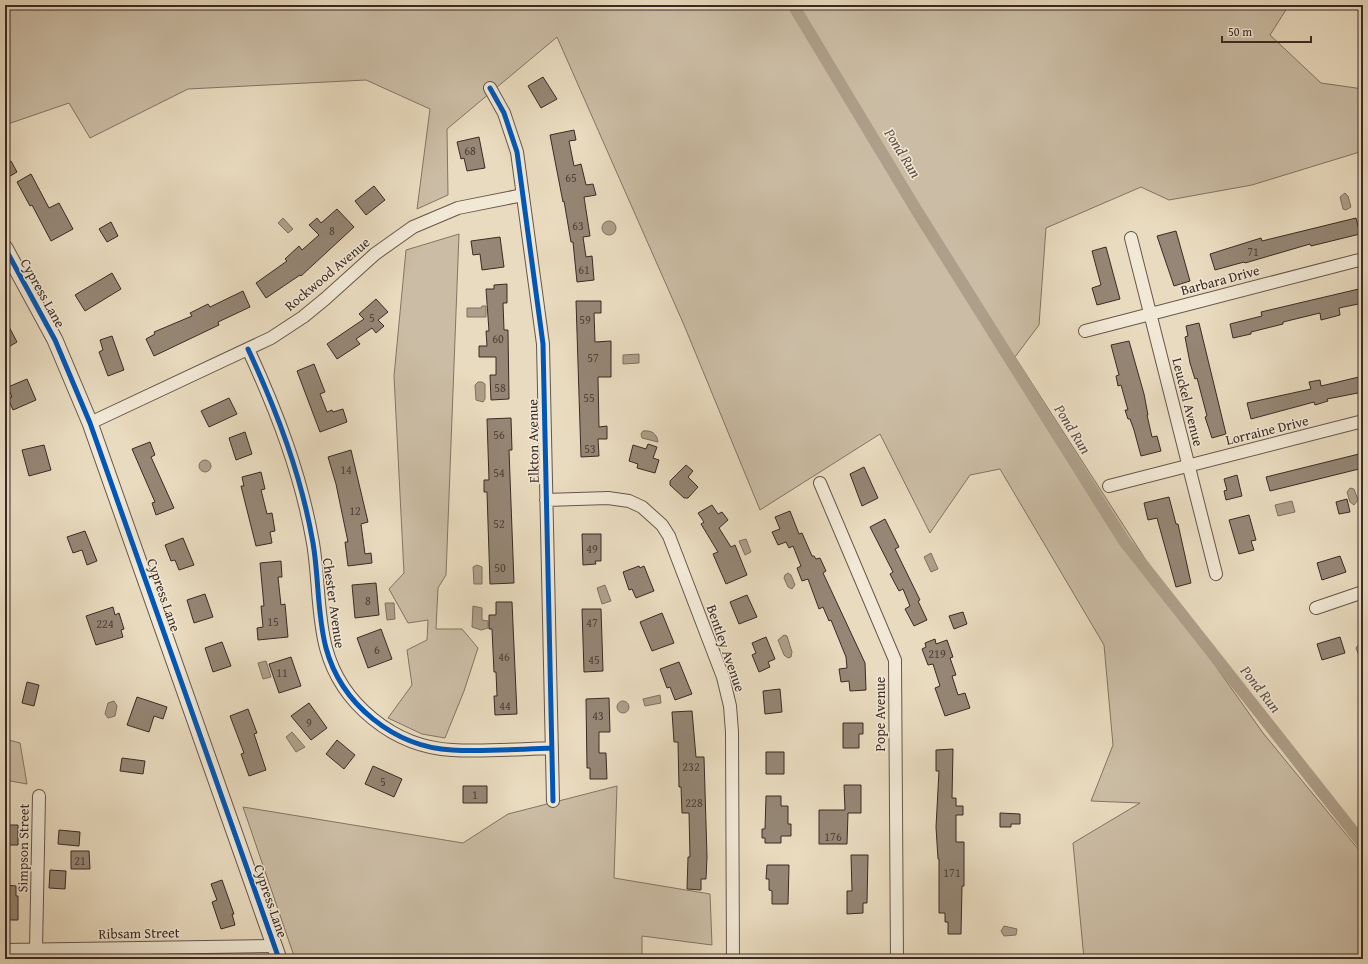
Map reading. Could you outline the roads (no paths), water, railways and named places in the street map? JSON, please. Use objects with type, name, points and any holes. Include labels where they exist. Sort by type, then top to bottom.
[{"type":"street","name":"Elkton Avenue","points":[[490,88],[504,113],[511,130],[517,152],[543,344],[553,801]]},
{"type":"street","name":"Rockwood Avenue","points":[[90,423],[271,338],[303,317],[374,254],[392,240],[413,227],[458,208],[523,195]]},
{"type":"street","name":"Leuckel Avenue","points":[[1131,238],[1216,574]]},
{"type":"street","name":"Cypress Lane","points":[[5,248],[55,340],[90,423],[276,952]]},
{"type":"street","name":"Barbara Drive","points":[[1085,331],[1363,259]]},
{"type":"street","name":"Chester Avenue","points":[[248,349],[276,411],[296,467],[313,545],[324,636],[333,668],[348,693],[370,716],[387,730],[407,740],[430,747],[452,750],[552,748]]},
{"type":"street","name":"Lorraine Drive","points":[[1109,486],[1363,421]]},
{"type":"street","name":"Pope Avenue","points":[[820,483],[895,660],[897,959]]},
{"type":"street","name":"Bentley Avenue","points":[[546,500],[608,498],[629,501],[642,507],[653,515],[669,536],[723,677],[730,706],[732,732],[733,959]]},
{"type":"street","points":[[1316,608],[1363,592]]},
{"type":"street","name":"Simpson Street","points":[[36,949],[39,796]]},
{"type":"street","name":"Ribsam Street","points":[[5,950],[36,949],[276,952]]},
{"type":"waterway","name":"Pond Run","points":[[793,5],[917,211],[1124,541],[1363,844]]}]
